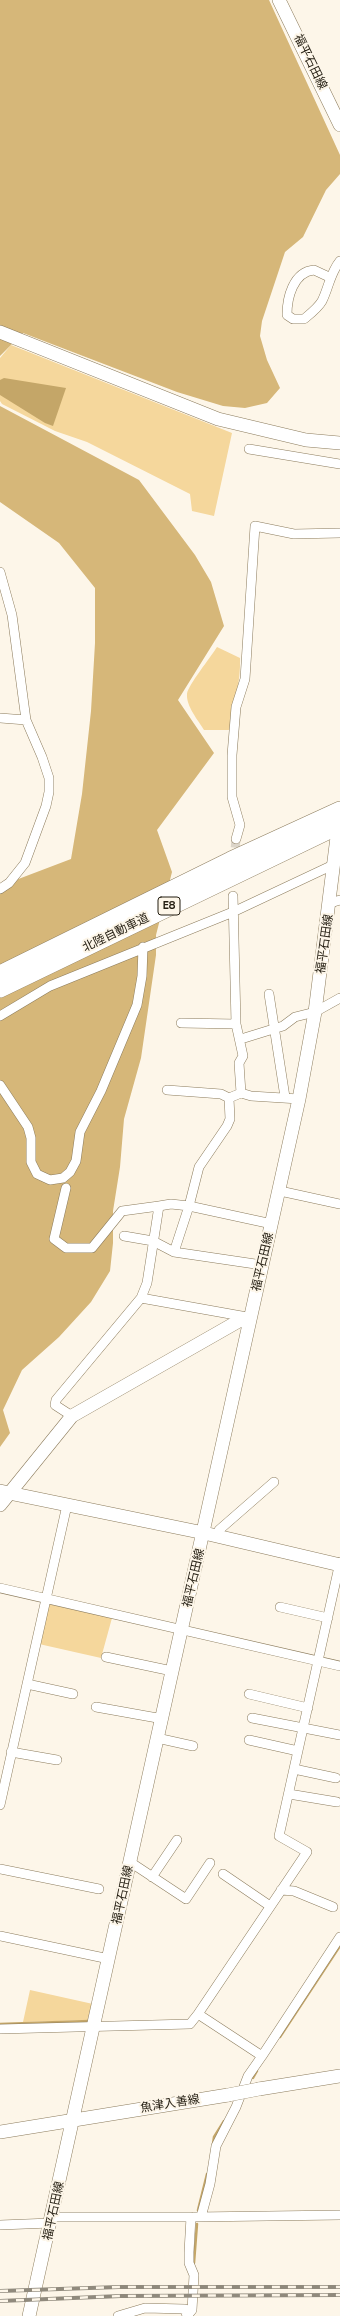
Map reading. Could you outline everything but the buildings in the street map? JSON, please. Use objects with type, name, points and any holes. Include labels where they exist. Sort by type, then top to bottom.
[{"type":"highway","name":"北陸自動車道","points":[[0,974],[237,857],[340,810]]},
{"type":"highway","name":"北陸自動車道","points":[[0,989],[339,831]]},
{"type":"main road","name":"福平石田線","points":[[279,0],[340,125]]},
{"type":"main road","points":[[0,332],[218,419],[306,440],[340,443]]},
{"type":"main road","name":"福平石田線","points":[[29,2316],[52,2220],[157,1738],[163,1719],[172,1671],[204,1533],[250,1317],[280,1191],[316,1012],[335,901],[339,831]]},
{"type":"main road","points":[[0,1505],[5,1492],[72,1416],[236,1322],[250,1317]]},
{"type":"main road","points":[[5,1492],[204,1533],[340,1564]]},
{"type":"main road","name":"魚津入善線","points":[[0,2132],[340,2076]]},
{"type":"street","points":[[330,277],[314,270],[302,273],[291,292],[287,306],[287,315],[293,319],[304,319],[312,312],[322,301],[330,277],[340,261]]},
{"type":"street","points":[[249,449],[340,464]]},
{"type":"street","points":[[236,840],[240,825],[232,797],[232,755],[236,707],[245,679],[255,526],[294,534],[340,533]]},
{"type":"street","points":[[0,572],[12,614],[26,720],[42,757],[49,778],[49,792],[46,806],[25,863],[9,883],[0,889]]},
{"type":"street","points":[[0,718],[26,720]]},
{"type":"street","points":[[0,1016],[50,986],[143,947],[233,912],[338,863]]},
{"type":"street","points":[[233,896],[236,1024],[241,1039],[243,1056],[239,1063],[241,1093]]},
{"type":"street","points":[[0,1085],[28,1127],[31,1138],[31,1162],[37,1174],[50,1180],[63,1178],[70,1172],[76,1161],[80,1132],[104,1084],[137,1005],[142,976],[143,947]]},
{"type":"street","points":[[269,994],[285,1097]]},
{"type":"street","points":[[241,1039],[283,1026],[295,1017],[316,1012],[340,998]]},
{"type":"street","points":[[181,1023],[236,1024]]},
{"type":"street","points":[[167,1090],[221,1094],[229,1098],[241,1093],[251,1096],[299,1099]]},
{"type":"street","points":[[174,1252],[189,1206],[199,1167],[227,1126],[230,1119],[229,1098]]},
{"type":"street","points":[[66,1188],[54,1240],[66,1248],[92,1248],[122,1211],[171,1204],[189,1206],[272,1224]]},
{"type":"street","points":[[280,1191],[340,1204]]},
{"type":"street","points":[[72,1416],[55,1405],[56,1400],[141,1298],[147,1283],[152,1241],[159,1206]]},
{"type":"street","points":[[124,1236],[152,1241],[174,1252],[262,1265]]},
{"type":"street","points":[[141,1298],[234,1316],[250,1317]]},
{"type":"street","points":[[217,1536],[219,1530],[274,1482]]},
{"type":"street","points":[[0,1803],[67,1505]]},
{"type":"street","points":[[0,2029],[95,2025],[190,2024],[198,2014],[307,1852],[279,1836],[340,1564]]},
{"type":"street","points":[[0,1588],[340,1666]]},
{"type":"street","points":[[280,1607],[328,1618]]},
{"type":"street","points":[[106,1657],[172,1671]]},
{"type":"street","points":[[27,1684],[73,1694]]},
{"type":"street","points":[[249,1694],[308,1708]]},
{"type":"street","points":[[96,1707],[163,1719]]},
{"type":"street","points":[[252,1718],[340,1735]]},
{"type":"street","points":[[157,1738],[193,1746]]},
{"type":"street","points":[[249,1740],[298,1751]]},
{"type":"street","points":[[12,1752],[57,1760]]},
{"type":"street","points":[[294,1770],[336,1778]]},
{"type":"street","points":[[289,1794],[337,1802]]},
{"type":"street","points":[[152,1876],[177,1840]]},
{"type":"street","points":[[130,1862],[186,1899],[210,1863]]},
{"type":"street","points":[[0,1869],[99,1890]]},
{"type":"street","points":[[223,1874],[270,1906]]},
{"type":"street","points":[[281,1890],[294,1891],[333,1907]]},
{"type":"street","points":[[0,1936],[109,1959]]},
{"type":"street","points":[[201,2217],[210,2184],[216,2146],[236,2107],[248,2076],[340,1937]]},
{"type":"street","points":[[198,2014],[262,2056]]},
{"type":"street","points":[[0,2225],[52,2220],[340,2215]]},
{"type":"street","points":[[187,2316],[192,2310],[193,2282],[189,2252],[191,2217]]},
{"type":"street","points":[[118,2316],[145,2308],[185,2309],[187,2316]]},
{"type":"shaded area","points":[[0,0],[269,0],[340,155],[340,174],[326,190],[303,237],[285,252],[262,321],[260,336],[267,360],[280,388],[267,403],[245,408],[223,406],[177,392],[23,333],[0,356]]},
{"type":"shaded area","points":[[11,345],[232,433],[214,516],[192,511],[190,494],[87,442],[55,431],[2,404],[0,401],[0,358]]},
{"type":"shaded area","points":[[4,378],[66,388],[53,426],[45,423],[0,395],[0,380]]},
{"type":"shaded area","points":[[0,406],[139,480],[195,555],[211,582],[224,626],[178,700],[214,753],[157,830],[172,872],[156,935],[156,955],[141,1058],[124,1119],[120,1167],[113,1211],[113,1243],[110,1271],[91,1302],[59,1337],[22,1370],[3,1410],[10,1433],[0,1447],[0,886],[71,859],[82,794],[91,711],[95,643],[95,588],[59,543],[0,502]]},
{"type":"shaded area","points":[[217,647],[240,658],[238,685],[230,730],[204,730],[190,708],[187,694],[195,678]]},
{"type":"shaded area","points":[[48,1604],[112,1618],[101,1658],[39,1644]]},
{"type":"shaded area","points":[[30,1990],[93,2004],[89,2020],[23,2022]]},
{"type":"waterway","points":[[280,2037],[340,1946]]},
{"type":"waterway","points":[[0,2024],[90,2021]]},
{"type":"waterway","points":[[253,2078],[257,2071]]},
{"type":"waterway","points":[[213,2144],[214,2137],[224,2121]]},
{"type":"waterway","points":[[198,2210],[207,2174]]},
{"type":"waterway","points":[[194,2263],[197,2224]]},
{"type":"tunnel","points":[[234,861],[236,839]]},
{"type":"railway","points":[[0,2291],[119,2287],[340,2287]]},
{"type":"railway","points":[[0,2301],[121,2296],[340,2295]]}]
